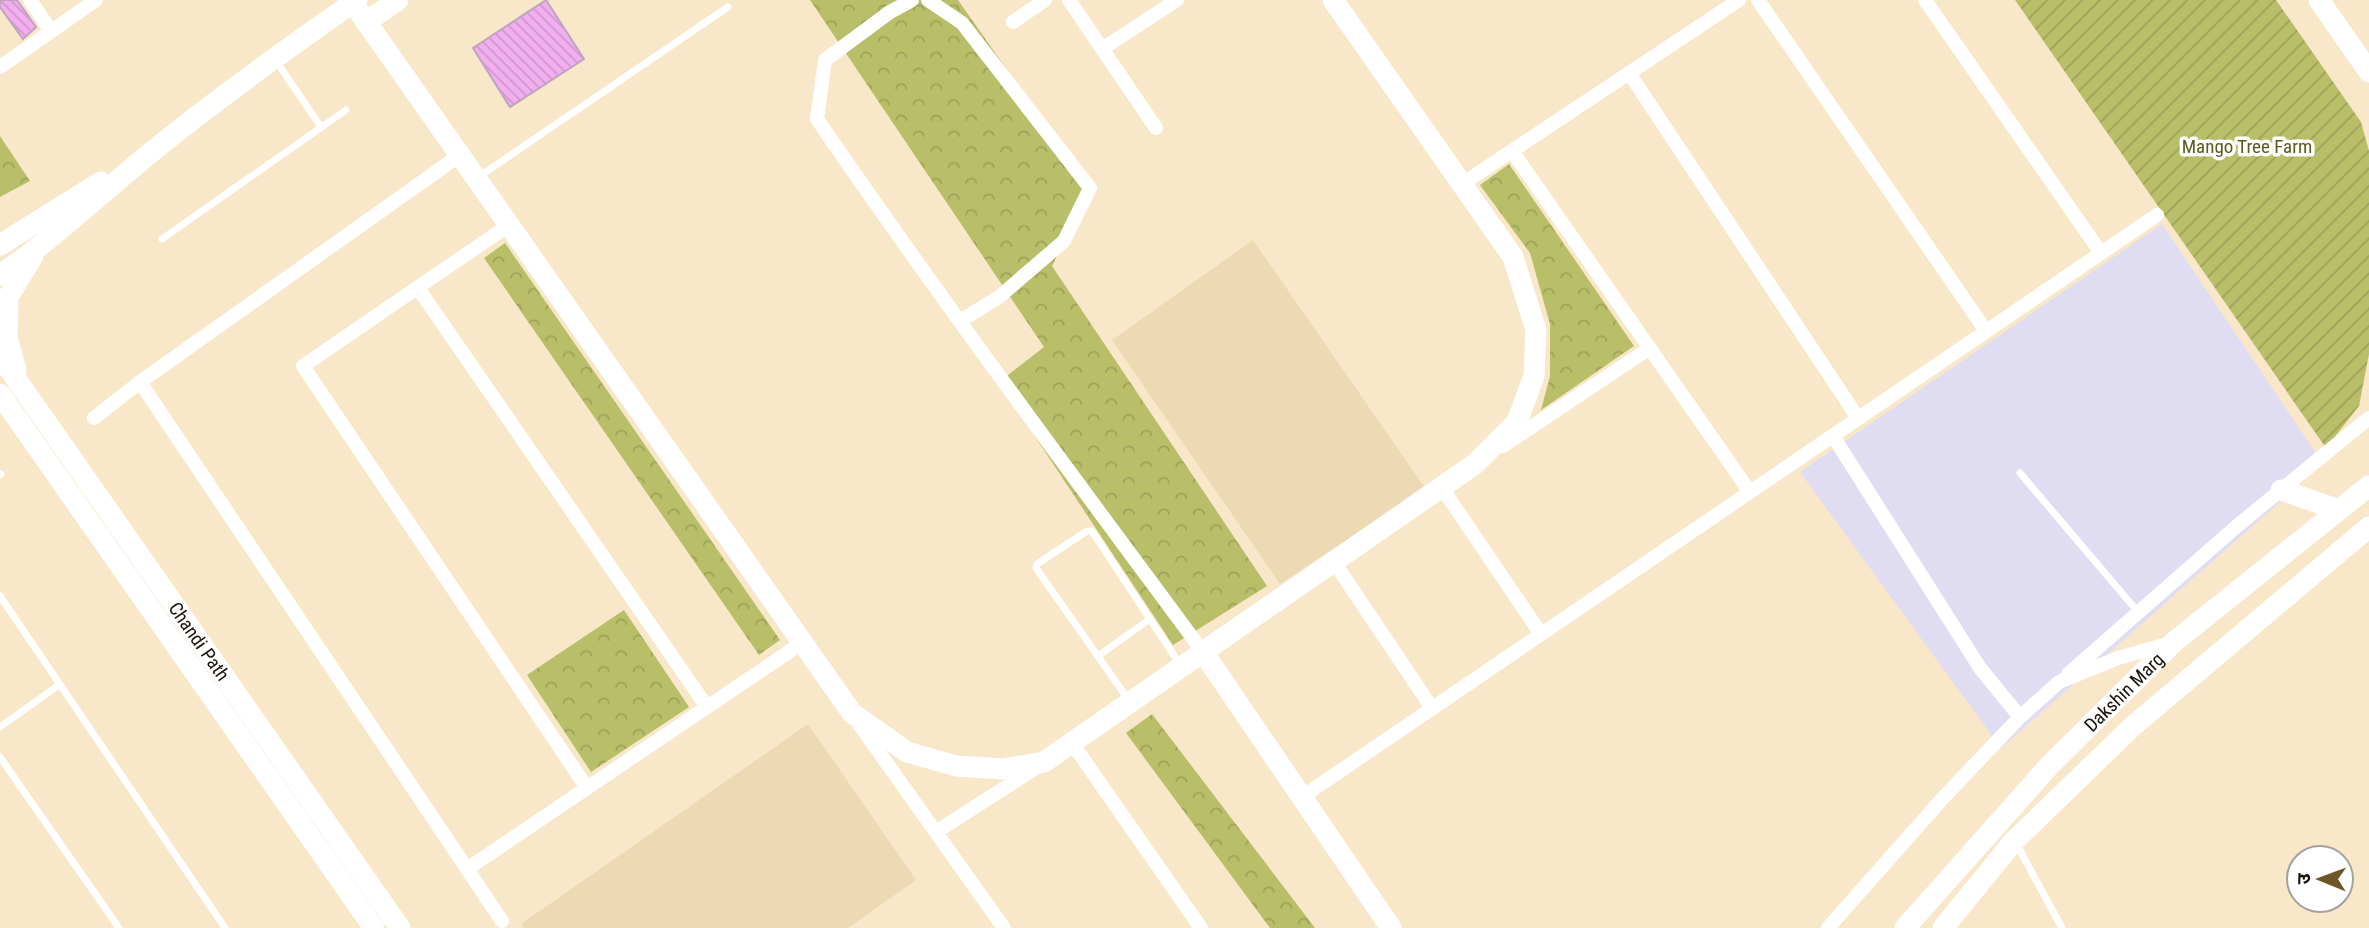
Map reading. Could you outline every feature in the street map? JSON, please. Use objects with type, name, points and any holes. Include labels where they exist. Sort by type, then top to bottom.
[{"type":"street","points":[[30,0],[51,31]]},
{"type":"street","points":[[0,67],[96,0]]},
{"type":"street","points":[[366,22],[398,0]]},
{"type":"street","points":[[912,0],[890,12],[825,60],[817,119],[878,208],[1203,652],[1391,928]]},
{"type":"street","points":[[928,0],[961,23],[1090,188],[1064,241],[999,298],[960,321]]},
{"type":"street","points":[[1013,22],[1045,0]]},
{"type":"street","points":[[1069,0],[1156,128]]},
{"type":"street","points":[[1102,49],[1177,0]]},
{"type":"street","points":[[1333,0],[1513,257],[1536,330],[1534,376],[1517,422],[1475,464]]},
{"type":"street","points":[[1462,184],[1739,0]]},
{"type":"street","points":[[1758,0],[1986,331]]},
{"type":"street","points":[[1925,0],[2101,253]]},
{"type":"street","points":[[2319,0],[2369,72]]},
{"type":"street","points":[[0,275],[36,251],[153,150],[273,57],[355,1],[366,22],[936,832],[997,926]]},
{"type":"street","points":[[1629,73],[1858,418]]},
{"type":"street","points":[[0,245],[9,232],[153,150]]},
{"type":"street","points":[[1512,151],[1751,492]]},
{"type":"street","points":[[94,418],[140,382],[460,155]]},
{"type":"street","points":[[1302,797],[2157,215]]},
{"type":"street","points":[[509,225],[303,366],[587,788]]},
{"type":"street","points":[[21,386],[7,337],[8,297],[36,251]]},
{"type":"street","points":[[418,288],[707,707]]},
{"type":"street","points":[[936,832],[1044,762],[1475,464],[1650,348]]},
{"type":"street","name":"Chandi Path","points":[[0,356],[400,928]]},
{"type":"street","points":[[140,382],[502,921]]},
{"type":"street","name":"Chandi Path","points":[[0,395],[374,928]]},
{"type":"street","points":[[1828,928],[1942,799],[2020,718],[2139,612],[2369,418]]},
{"type":"street","points":[[1833,436],[1980,668],[2020,718]]},
{"type":"street","name":"Dakshin Marg","points":[[1905,928],[2049,766],[2174,642],[2339,510],[2367,483]]},
{"type":"street","points":[[1442,488],[1541,634]]},
{"type":"street","points":[[2281,490],[2339,510]]},
{"type":"street","name":"Dakshin Marg","points":[[1943,928],[2014,841],[2133,726],[2369,527]]},
{"type":"street","points":[[1334,562],[1432,708]]},
{"type":"street","points":[[2059,682],[2118,658],[2174,642]]},
{"type":"street","points":[[467,869],[803,643]]},
{"type":"street","points":[[852,713],[907,752],[956,766],[1003,769],[1044,762]]},
{"type":"street","points":[[1072,743],[1201,928]]},
{"type":"lane","points":[[477,178],[728,7]]},
{"type":"lane","points":[[273,57],[321,127]]},
{"type":"lane","points":[[162,239],[346,110]]},
{"type":"lane","points":[[2020,473],[2139,612]]},
{"type":"lane","points":[[1130,703],[1037,568],[1037,564],[1087,531],[1092,531],[1182,667]]},
{"type":"lane","points":[[0,596],[225,928]]},
{"type":"lane","points":[[1097,656],[1150,619]]},
{"type":"lane","points":[[0,727],[59,685]]},
{"type":"lane","points":[[0,757],[119,928]]},
{"type":"lane","points":[[2014,841],[2062,928]]},
{"type":"shaded area","points":[[2162,224],[2323,464],[2001,748],[1800,472]]},
{"type":"shaded area","points":[[1253,240],[1425,488],[1280,584],[1112,340]]},
{"type":"shaded area","points":[[808,724],[916,880],[848,928],[524,928],[521,924]]},
{"type":"green space","points":[[810,0],[958,0],[1090,188],[1052,266],[1267,586],[1173,645],[999,382],[1044,347]]},
{"type":"green space","name":"Mango Tree Farm","points":[[2015,0],[2276,0],[2361,122],[2369,151],[2369,354],[2359,406],[2326,448]]},
{"type":"green space","points":[[0,136],[30,181],[0,197]]},
{"type":"green space","points":[[1509,164],[1634,346],[1541,410],[1550,376],[1550,324],[1530,253],[1480,185]]},
{"type":"green space","points":[[505,243],[780,640],[759,655],[484,258]]},
{"type":"green space","points":[[624,610],[689,707],[591,772],[527,675]]},
{"type":"green space","points":[[1152,714],[1315,928],[1270,928],[1126,733]]},
{"type":"building","points":[[0,0],[17,0],[36,27],[23,39],[0,7]]},
{"type":"building","points":[[546,0],[584,59],[510,107],[473,48]]}]
